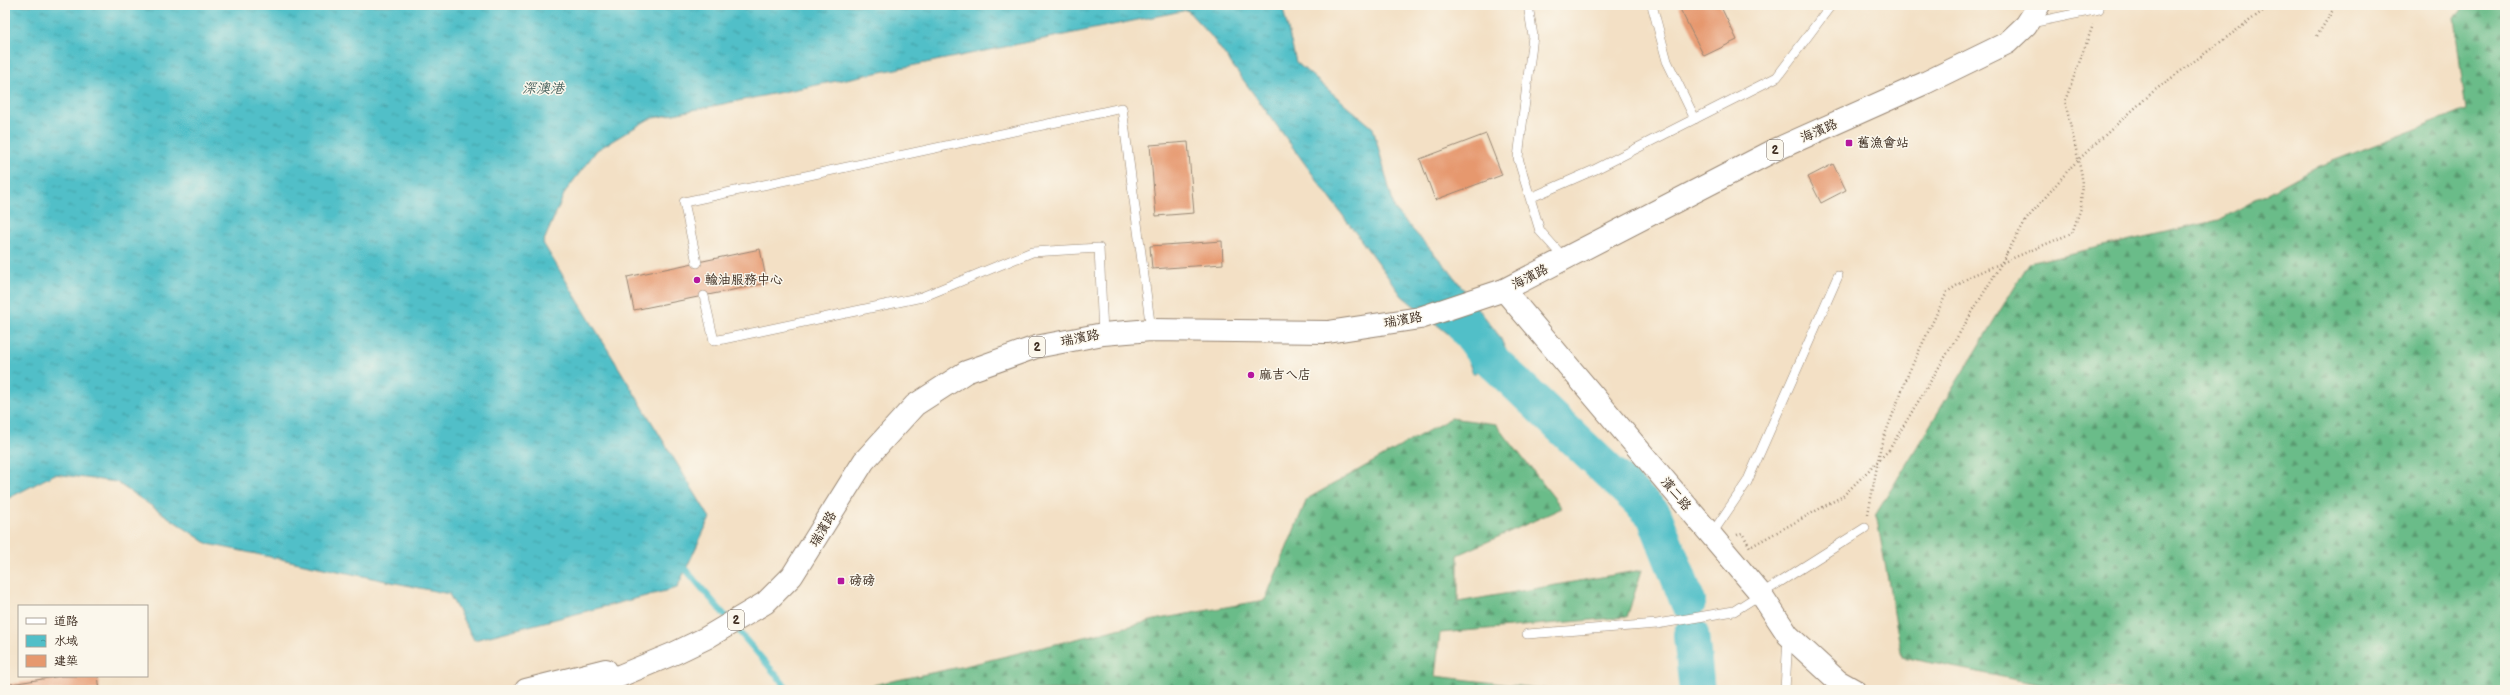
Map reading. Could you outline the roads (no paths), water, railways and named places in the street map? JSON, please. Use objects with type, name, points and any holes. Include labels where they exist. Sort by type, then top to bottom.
[{"type":"main road","name":"海濱路","points":[[1504,290],[1775,150],[1924,84],[2007,43],[2026,25],[2039,5]]},
{"type":"main road","name":"瑞濱路","points":[[675,653],[706,638],[765,603],[792,576],[864,461],[915,404],[966,372],[1036,347],[1103,334],[1151,330],[1328,332],[1420,318],[1475,301],[1504,290]]},
{"type":"main road","name":"濱二路","points":[[1504,290],[1761,594],[1788,635],[1838,681],[1854,690]]},
{"type":"main road","name":"2","points":[[526,690],[675,653]]},
{"type":"main road","name":"2","points":[[586,690],[675,653]]},
{"type":"lane","points":[[1528,5],[1533,36],[1518,158],[1540,231],[1565,259]]},
{"type":"lane","points":[[1652,5],[1667,61],[1695,119]]},
{"type":"lane","points":[[1530,198],[1594,170],[1777,78],[1831,5]]},
{"type":"lane","points":[[2026,25],[2099,9]]},
{"type":"lane","points":[[697,263],[684,202],[1122,108],[1151,330]]},
{"type":"lane","points":[[704,296],[714,341],[922,297],[1032,252],[1099,248],[1103,334]]},
{"type":"lane","points":[[1711,535],[1747,482],[1838,276]]},
{"type":"lane","points":[[1527,634],[1657,624],[1734,611],[1865,528]]},
{"type":"lane","points":[[1785,690],[1788,635]]},
{"type":"water","name":"深澳港","points":[[5,5],[1282,5],[1296,62],[1373,128],[1395,210],[1448,269],[1500,337],[1508,355],[1473,374],[1463,346],[1402,296],[1211,36],[1187,10],[649,119],[597,150],[565,192],[543,243],[710,518],[677,588],[474,640],[449,594],[208,544],[116,482],[55,474],[5,500]]},
{"type":"waterway","points":[[1463,324],[1483,352],[1654,515],[1688,602]]},
{"type":"waterway","points":[[686,570],[789,690]]},
{"type":"waterway","points":[[1691,635],[1697,690]]},
{"type":"place","name":"舊漁會站","points":[[1849,143]]},
{"type":"place","name":"輸油服務中心","points":[[697,280]]},
{"type":"place","name":"麻吉ㄟ店","points":[[1251,375]]},
{"type":"place","name":"磅磅","points":[[841,581]]}]
